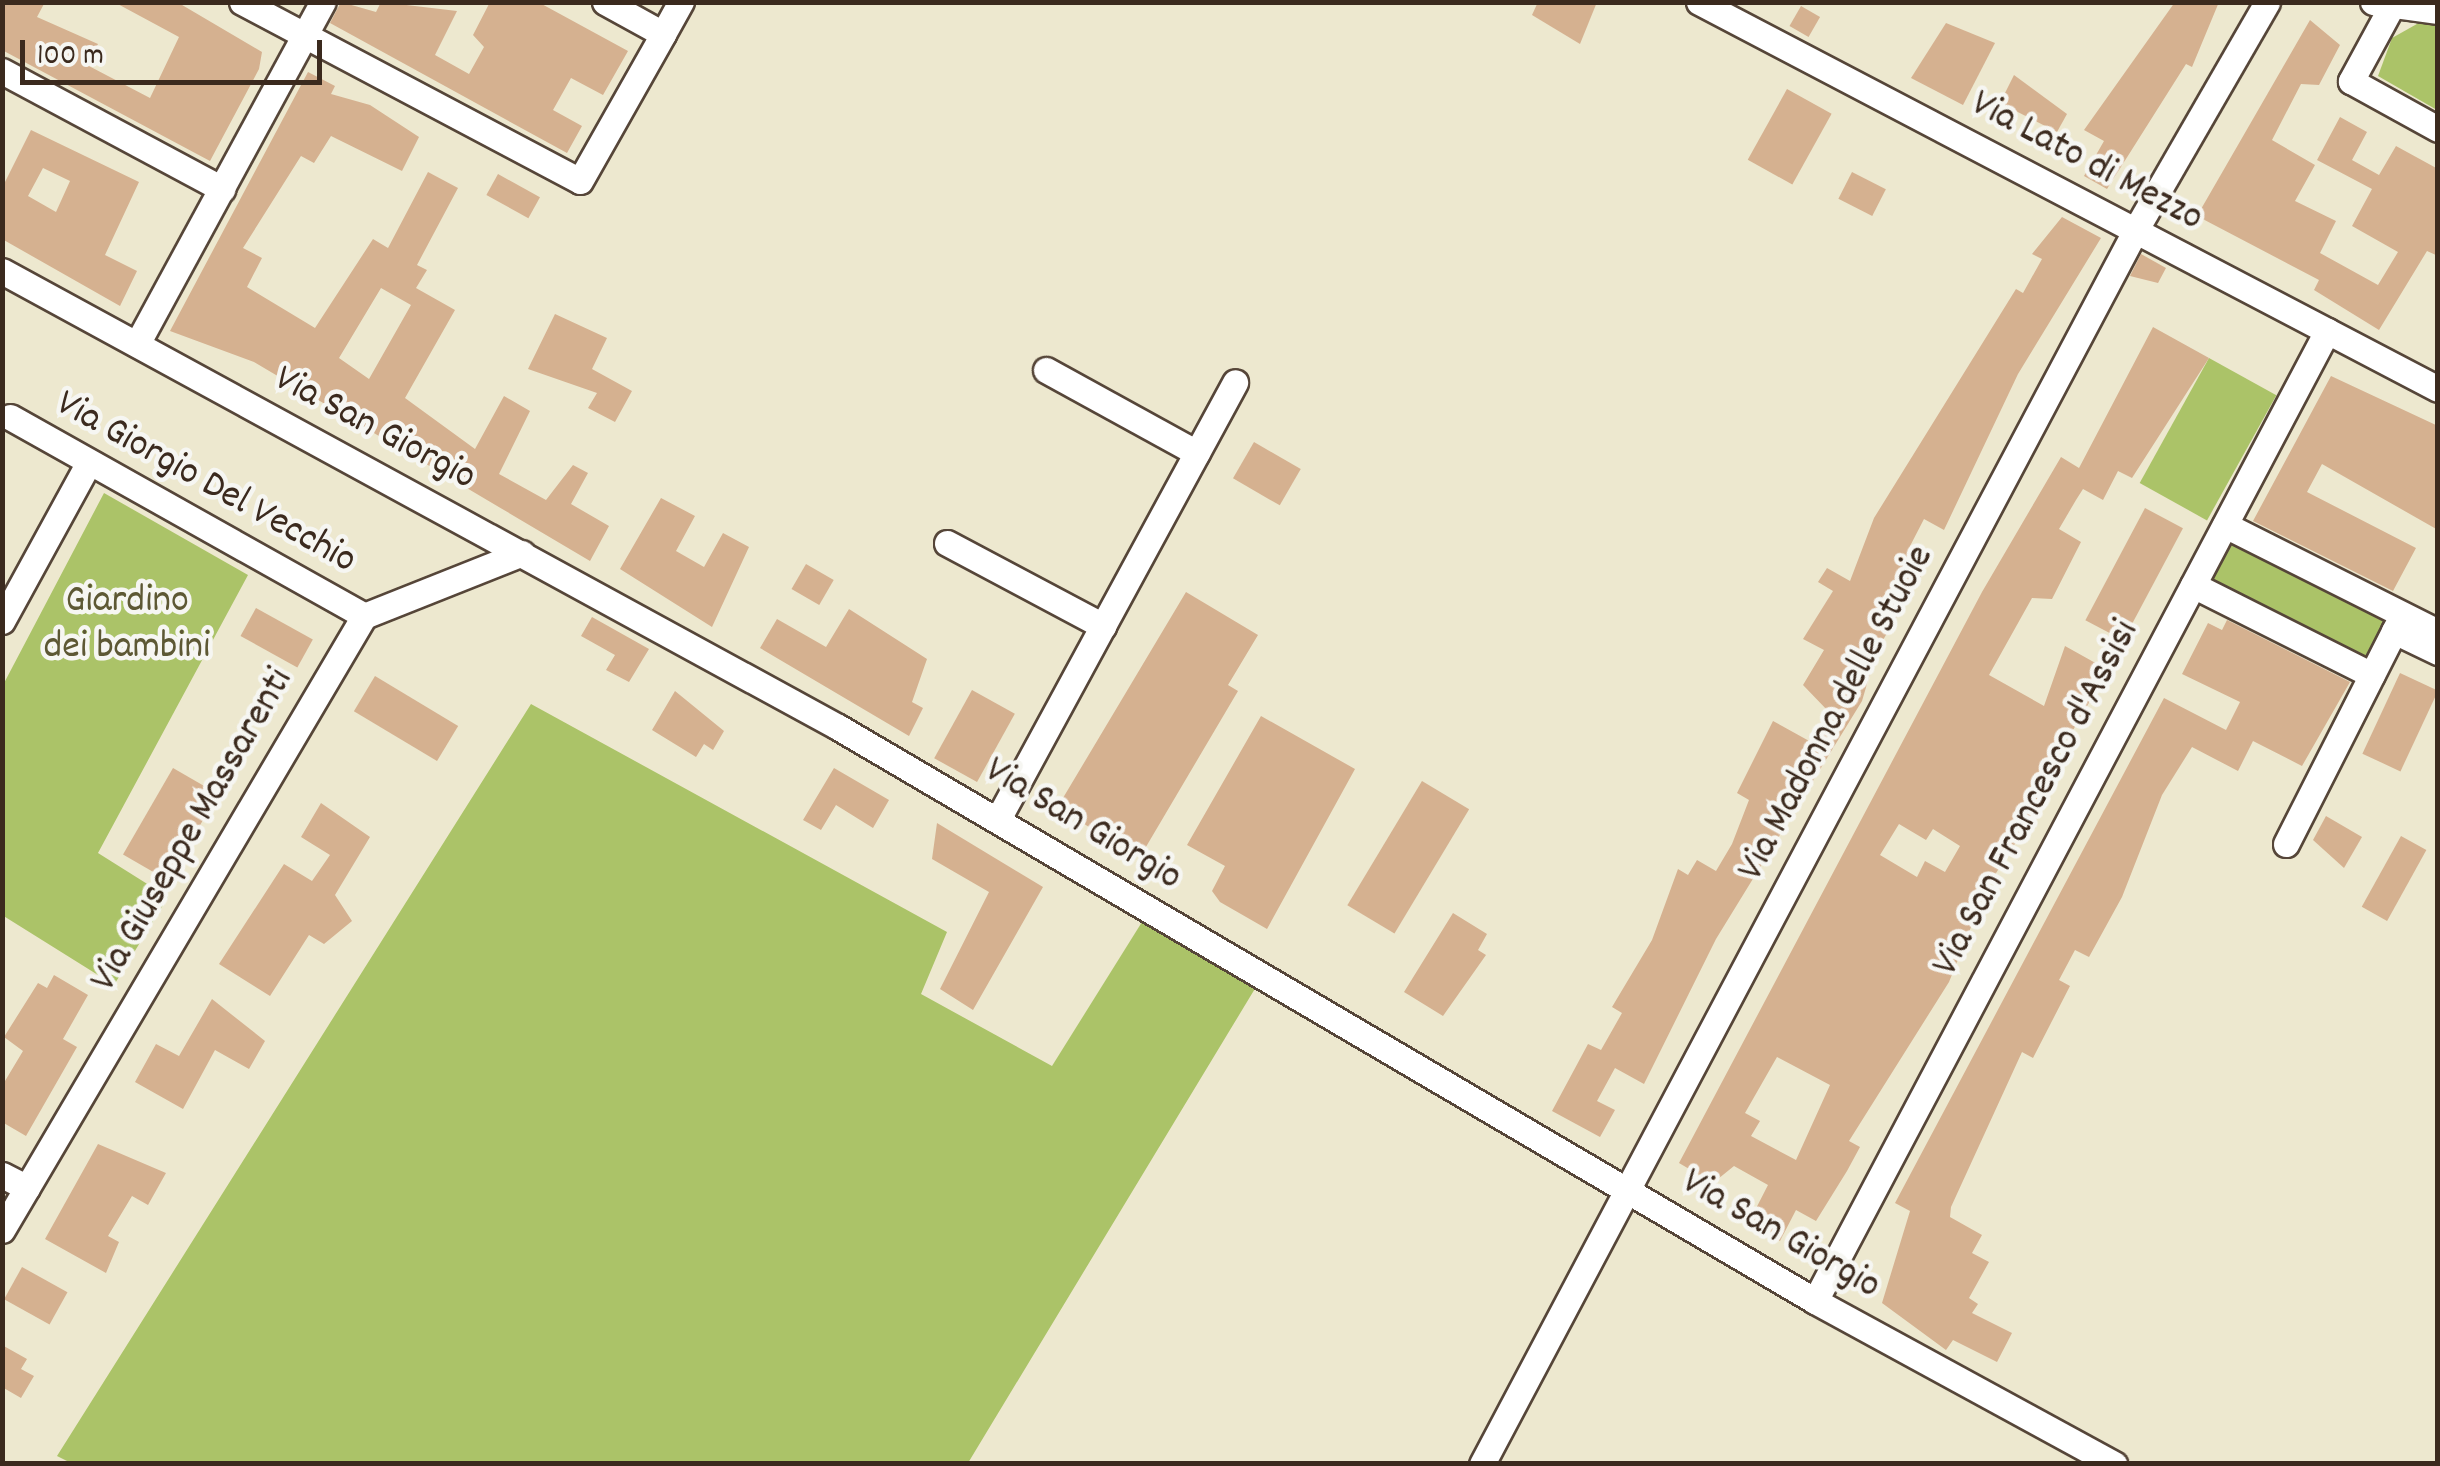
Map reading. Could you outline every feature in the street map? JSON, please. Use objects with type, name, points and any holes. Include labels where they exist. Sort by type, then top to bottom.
[{"type":"street","points":[[242,2],[580,181],[681,2]]},
{"type":"street","points":[[137,344],[324,2]]},
{"type":"street","points":[[605,2],[663,34]]},
{"type":"street","name":"Via Lato di Mezzo","points":[[1699,2],[2438,389]]},
{"type":"street","name":"Via Madonna delle Stuoie","points":[[1482,1464],[1629,1193],[2135,231],[2266,2]]},
{"type":"street","points":[[2438,11],[2381,7],[2351,81],[2438,129]]},
{"type":"street","points":[[2,71],[222,190]]},
{"type":"street","name":"Via San Giorgio","points":[[2,271],[522,553],[998,820],[1815,1301],[2114,1464]]},
{"type":"street","name":"Via San Francesco d'Assisi","points":[[1815,1301],[2327,331]]},
{"type":"street","points":[[1046,370],[1196,454]]},
{"type":"street","points":[[998,820],[1235,382]]},
{"type":"street","name":"Via Giorgio Del Vecchio","points":[[10,417],[364,616]]},
{"type":"street","points":[[2,621],[88,462]]},
{"type":"street","points":[[2225,525],[2398,623],[2438,652]]},
{"type":"street","points":[[947,543],[1103,626]]},
{"type":"street","points":[[364,616],[522,553]]},
{"type":"street","points":[[2194,585],[2372,675]]},
{"type":"street","name":"Via Giuseppe Massarenti","points":[[2,1230],[364,616]]},
{"type":"street","points":[[2398,623],[2438,632]]},
{"type":"street","points":[[2286,844],[2398,623]]},
{"type":"street","points":[[2,1175],[27,1188]]},
{"type":"green space","points":[[2424,20],[2437,26],[2437,110],[2378,76],[2392,38]]},
{"type":"green space","points":[[2209,358],[2276,395],[2207,520],[2140,483]]},
{"type":"green space","name":"Giardino dei bambini","points":[[104,493],[248,575],[98,853],[168,897],[114,985],[2,915],[3,685]]},
{"type":"green space","points":[[2225,525],[2402,615],[2371,676],[2194,586]]},
{"type":"green space","points":[[531,704],[947,932],[921,994],[1052,1066],[1142,922],[1256,987],[968,1463],[73,1464],[57,1456]]},
{"type":"building","points":[[2,2],[45,2],[37,17],[98,44],[87,65],[150,98],[179,37],[114,2],[177,2],[262,52],[259,69],[210,161],[2,50]]},
{"type":"building","points":[[341,2],[376,12],[381,2],[457,11],[435,55],[469,74],[484,47],[473,35],[490,2],[538,2],[628,51],[603,95],[571,78],[553,110],[582,126],[567,153],[330,23]]},
{"type":"building","points":[[1538,2],[1597,2],[1580,44],[1532,15]]},
{"type":"building","points":[[2175,2],[2219,2],[2192,67],[2186,64],[2107,189],[2084,176],[2104,141],[2084,130]]},
{"type":"building","points":[[1801,6],[1820,17],[1809,37],[1790,26]]},
{"type":"building","points":[[2310,20],[2340,45],[2319,85],[2301,84],[2272,140],[2315,165],[2295,201],[2336,221],[2320,253],[2378,285],[2398,252],[2352,226],[2372,189],[2317,160],[2340,117],[2367,132],[2352,160],[2379,175],[2396,146],[2438,169],[2438,256],[2427,251],[2379,330],[2314,290],[2319,280],[2197,216]]},
{"type":"building","points":[[1946,23],[1995,43],[1963,105],[1911,78]]},
{"type":"building","points":[[308,72],[335,86],[331,94],[370,105],[419,137],[402,171],[331,136],[314,163],[301,156],[243,248],[262,258],[247,287],[315,328],[373,239],[388,248],[428,172],[458,188],[417,265],[427,270],[416,288],[455,310],[405,398],[475,449],[504,396],[530,411],[499,474],[546,500],[573,465],[588,473],[571,504],[609,526],[590,561],[254,362],[170,331]],"holes":[[[381,288],[411,305],[369,379],[339,358]]]},
{"type":"building","points":[[2014,75],[2067,114],[2057,132],[2000,103]]},
{"type":"building","points":[[1787,89],[1832,114],[1792,185],[1748,160]]},
{"type":"building","points":[[31,130],[139,182],[105,255],[137,271],[120,306],[2,239],[2,188]],"holes":[[[43,168],[70,181],[56,212],[28,196]]]},
{"type":"building","points":[[1852,172],[1886,189],[1872,216],[1838,199]]},
{"type":"building","points":[[498,174],[540,197],[528,218],[486,195]]},
{"type":"building","points":[[2062,217],[2101,238],[2018,374],[1944,530],[1924,519],[1908,550],[1929,563],[1877,650],[1862,701],[1716,939],[1644,1084],[1615,1068],[1597,1101],[1615,1110],[1600,1137],[1552,1111],[1588,1044],[1601,1050],[1622,1013],[1612,1007],[1652,940],[1678,869],[1688,875],[1697,860],[1716,871],[1732,844],[1749,800],[1737,793],[1773,721],[1811,742],[1829,712],[1803,685],[1824,650],[1803,639],[1833,591],[1818,582],[1827,568],[1850,581],[1874,518],[2016,289],[2023,293],[2042,259],[2032,254]]},
{"type":"building","points":[[2141,254],[2166,268],[2158,283],[2130,276]]},
{"type":"building","points":[[555,314],[607,338],[592,369],[632,391],[615,422],[588,408],[597,393],[528,369]]},
{"type":"building","points":[[2153,327],[2209,358],[2132,478],[2118,471],[2103,500],[2083,489],[2059,529],[2081,542],[2052,599],[2032,598],[1989,675],[2044,706],[2065,646],[2108,670],[2058,756],[2065,760],[2051,788],[1987,887],[1949,982],[1849,1141],[1860,1147],[1847,1171],[1816,1221],[1796,1210],[1780,1241],[1748,1224],[1768,1185],[1734,1166],[1713,1183],[1679,1163],[1982,592],[2061,457],[2079,468]],"holes":[[[1899,824],[1926,840],[1933,829],[1960,846],[1945,872],[1925,861],[1917,877],[1880,855]],[[1777,1057],[1830,1085],[1796,1160],[1751,1136],[1760,1121],[1745,1113]]]},
{"type":"building","points":[[2331,376],[2438,426],[2438,530],[2322,464],[2307,492],[2416,548],[2393,591],[2253,521]]},
{"type":"building","points":[[1254,442],[1301,469],[1280,505],[1233,478]]},
{"type":"building","points":[[661,498],[695,516],[676,551],[704,567],[723,533],[749,547],[712,627],[620,569]]},
{"type":"building","points":[[2145,508],[2183,528],[2123,640],[2085,620]]},
{"type":"building","points":[[806,564],[834,580],[819,605],[792,589]]},
{"type":"building","points":[[1186,592],[1258,635],[1228,685],[1238,691],[1140,857],[1057,808]]},
{"type":"building","points":[[256,608],[313,640],[297,668],[240,636]]},
{"type":"building","points":[[849,609],[927,659],[912,702],[923,708],[909,736],[760,648],[777,619],[826,647]]},
{"type":"building","points":[[592,617],[649,649],[629,682],[606,670],[615,655],[581,636]]},
{"type":"building","points":[[2227,620],[2350,682],[2302,766],[2253,741],[2238,771],[2192,747],[2162,795],[2122,897],[2089,957],[2075,950],[2059,980],[2070,986],[2033,1058],[2022,1052],[1951,1207],[1950,1217],[1982,1235],[1972,1253],[1989,1262],[1969,1298],[1978,1304],[1972,1313],[2012,1333],[1997,1362],[1953,1340],[1946,1350],[1882,1303],[1910,1211],[1895,1203],[2164,698],[2226,730],[2240,702],[2182,674],[2208,623],[2222,630]]},
{"type":"building","points":[[2400,673],[2438,691],[2400,771],[2362,754]]},
{"type":"building","points":[[375,676],[458,726],[437,761],[354,711]]},
{"type":"building","points":[[972,690],[1015,714],[977,782],[934,758]]},
{"type":"building","points":[[675,691],[724,731],[713,750],[704,744],[696,757],[652,730]]},
{"type":"building","points":[[1261,716],[1355,769],[1267,929],[1220,902],[1212,891],[1225,866],[1187,845]]},
{"type":"building","points":[[173,768],[218,794],[168,881],[123,855]]},
{"type":"building","points":[[834,768],[889,800],[873,828],[836,805],[821,830],[803,820]]},
{"type":"building","points":[[1422,781],[1469,809],[1394,934],[1347,905]]},
{"type":"building","points":[[321,803],[370,837],[335,895],[352,921],[324,944],[309,935],[270,996],[219,964],[284,864],[312,881],[330,855],[301,837]]},
{"type":"building","points":[[2326,816],[2362,837],[2344,868],[2313,840]]},
{"type":"building","points":[[937,823],[1043,887],[973,1010],[940,989],[989,892],[932,859]]},
{"type":"building","points":[[2401,836],[2426,850],[2387,921],[2362,907]]},
{"type":"building","points":[[1453,913],[1487,934],[1478,950],[1486,955],[1443,1016],[1404,992]]},
{"type":"building","points":[[54,975],[88,995],[63,1039],[77,1047],[26,1136],[2,1122],[2,1086],[23,1051],[4,1037],[38,983],[47,988]]},
{"type":"building","points":[[212,999],[265,1041],[249,1069],[215,1050],[183,1109],[135,1082],[156,1044],[179,1056]]},
{"type":"building","points":[[98,1144],[166,1173],[148,1205],[132,1196],[108,1236],[119,1242],[106,1273],[45,1239]]},
{"type":"building","points":[[22,1267],[67,1292],[50,1325],[4,1299]]},
{"type":"building","points":[[2,1345],[27,1359],[21,1369],[34,1376],[21,1398],[2,1387]]}]
